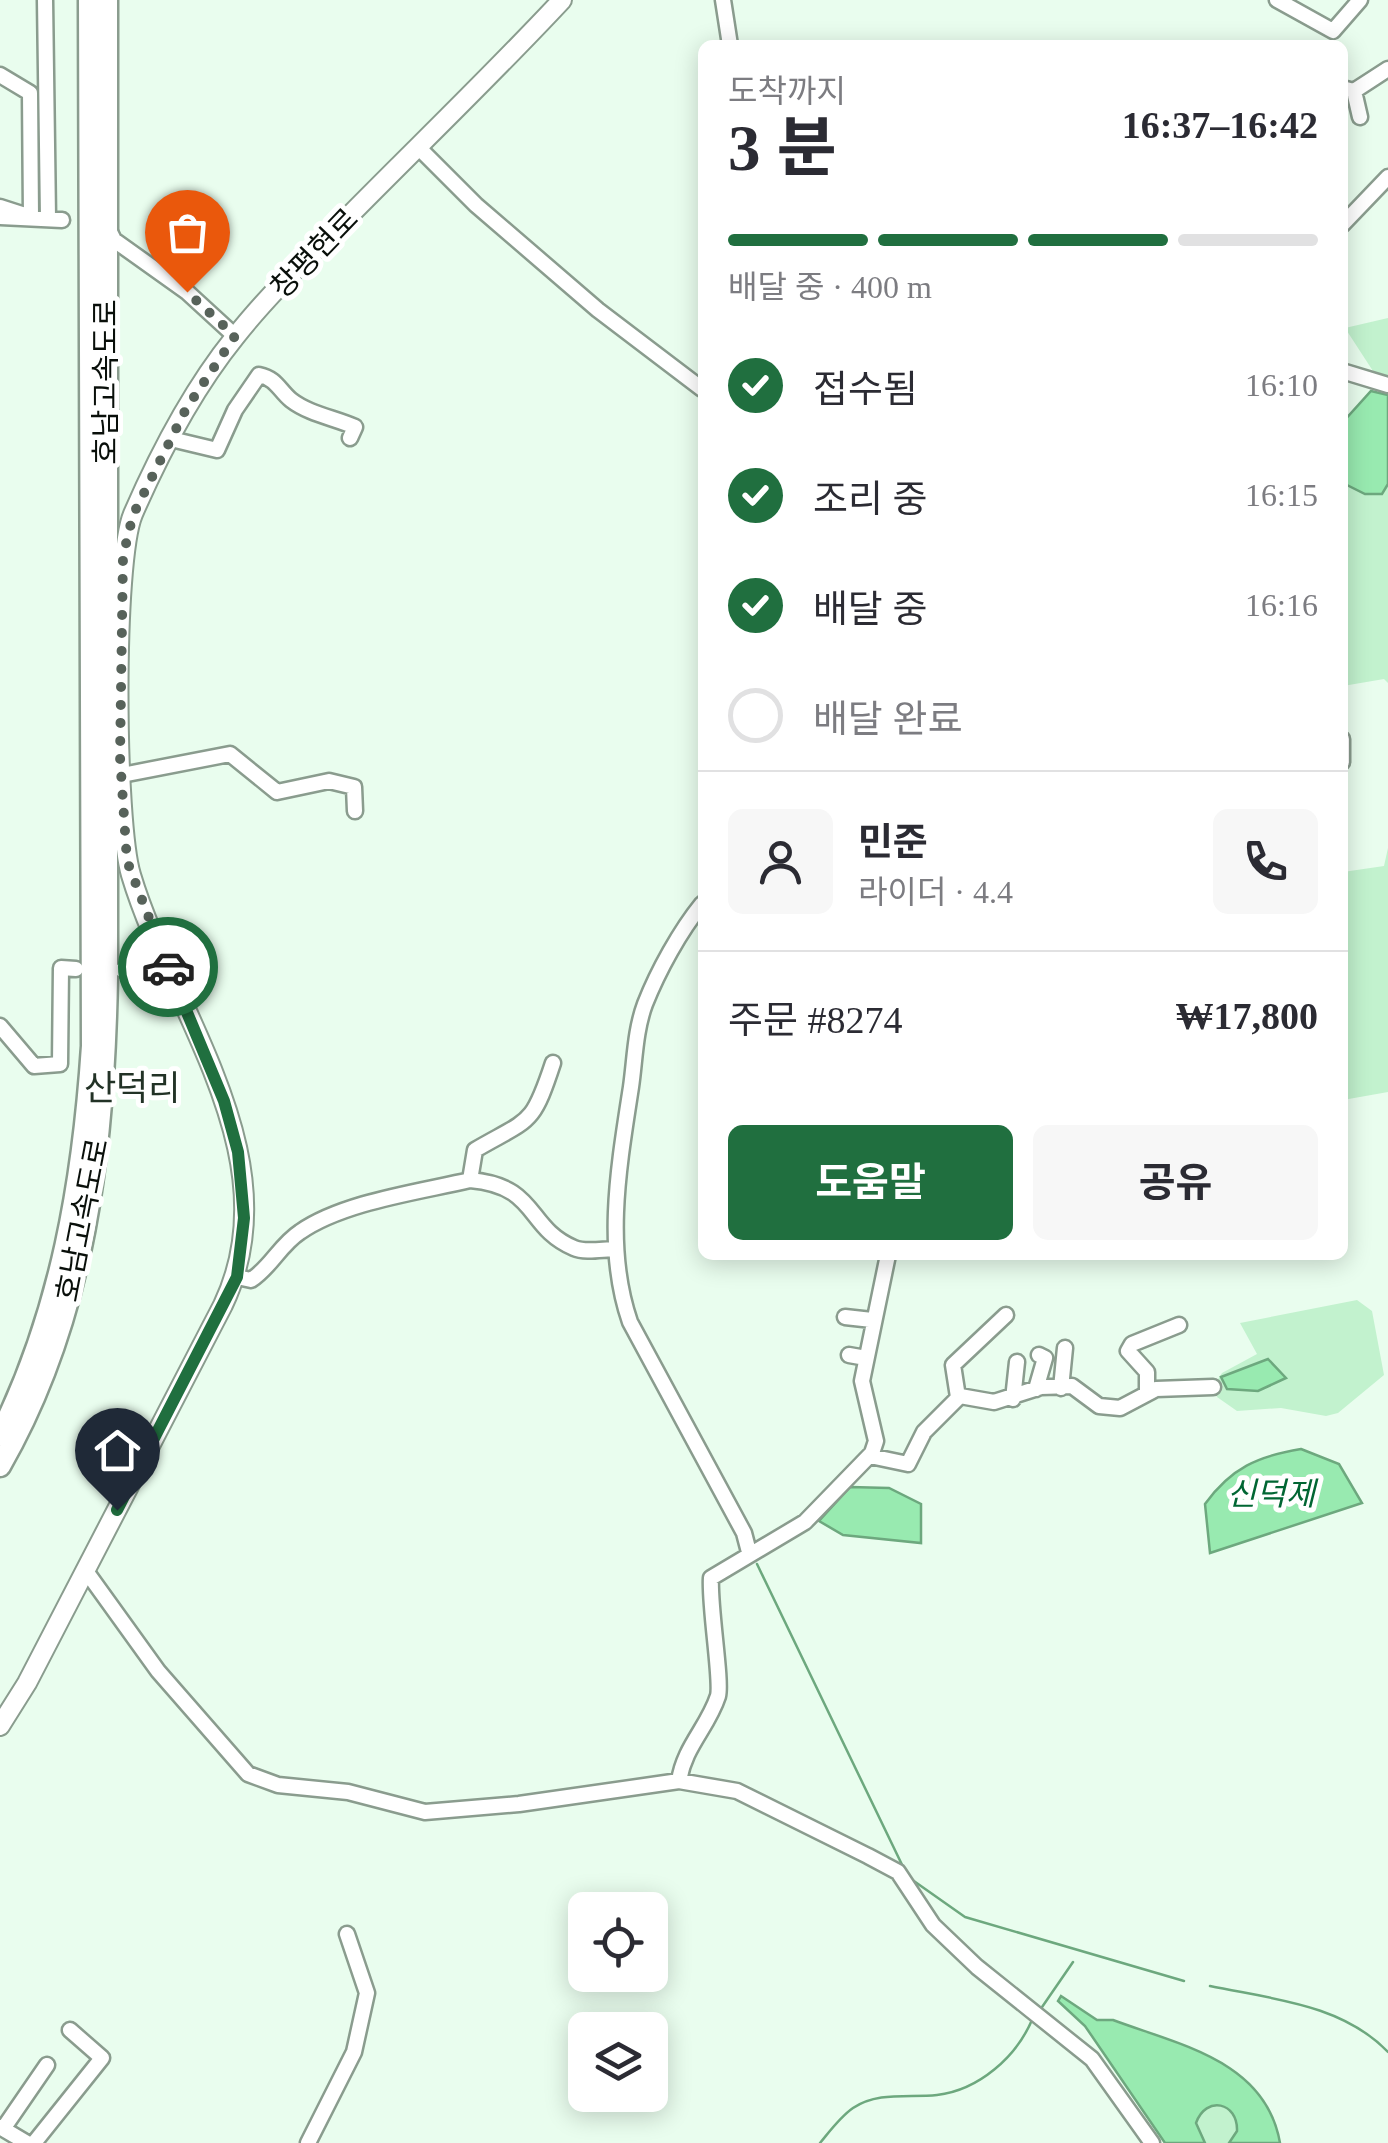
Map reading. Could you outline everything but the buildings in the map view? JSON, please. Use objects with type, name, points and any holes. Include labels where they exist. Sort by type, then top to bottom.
[{"type":"highway","name":"호남고속도로","points":[[0,1435],[34,1358],[64,1261],[78,1196],[92,1046],[89,0]]},
{"type":"highway","name":"호남고속도로","points":[[0,1466],[30,1408],[80,1264],[102,1120],[107,978],[107,0]]},
{"type":"main road","name":"창평현로","points":[[0,1726],[86,1572],[237,1277],[245,1206],[238,1152],[224,1101],[127,861],[122,776],[126,536],[170,440],[202,382],[235,336],[562,0]]},
{"type":"street","points":[[0,217],[55,218],[45,0]]},
{"type":"street","points":[[723,0],[729,40]]},
{"type":"street","points":[[1277,0],[1334,38],[1360,0]]},
{"type":"street","points":[[1360,117],[1348,90],[1388,69]]},
{"type":"street","points":[[0,76],[30,93],[31,217]]},
{"type":"street","points":[[418,147],[476,205],[546,260],[598,310],[698,386]]},
{"type":"street","points":[[1348,203],[1388,177]]},
{"type":"street","points":[[1348,218],[1368,193]]},
{"type":"street","points":[[0,207],[31,217]]},
{"type":"street","points":[[108,228],[114,240],[187,292],[235,336]]},
{"type":"street","points":[[1348,373],[1388,385]]},
{"type":"street","points":[[170,440],[217,450],[259,375],[273,378],[289,399],[306,409],[354,428],[350,438]]},
{"type":"street","points":[[122,776],[230,754],[277,792],[329,781],[354,787],[354,811]]},
{"type":"street","points":[[698,911],[646,1002],[635,1042],[622,1135],[615,1249],[618,1287],[630,1322],[744,1533],[749,1552]]},
{"type":"street","points":[[0,1026],[34,1066],[60,1064],[60,968],[76,969]]},
{"type":"street","points":[[122,970],[169,968]]},
{"type":"street","points":[[470,1180],[475,1150],[520,1128],[537,1111],[553,1062]]},
{"type":"street","points":[[237,1277],[251,1280],[265,1271],[285,1243],[304,1228],[376,1201],[470,1180],[518,1193],[540,1223],[577,1250],[615,1249]]},
{"type":"street","points":[[679,1781],[682,1758],[719,1694],[709,1612],[711,1578],[805,1522],[870,1456],[876,1441],[862,1381],[887,1260]]},
{"type":"street","points":[[958,1398],[953,1365],[1006,1315]]},
{"type":"street","points":[[845,1317],[872,1320]]},
{"type":"street","points":[[1147,1392],[1147,1372],[1128,1351],[1132,1344],[1180,1324]]},
{"type":"street","points":[[1061,1388],[1065,1348]]},
{"type":"street","points":[[849,1355],[866,1358]]},
{"type":"street","points":[[1036,1389],[1044,1358],[1039,1355]]},
{"type":"street","points":[[1013,1398],[1017,1362]]},
{"type":"street","points":[[870,1456],[908,1464],[924,1432],[958,1398],[1013,1398],[1036,1389],[1072,1386],[1108,1407],[1120,1408],[1147,1392],[1213,1387]]},
{"type":"street","points":[[86,1572],[217,1743],[248,1774],[278,1785],[348,1792],[424,1812],[519,1804],[679,1781],[737,1792],[898,1872],[933,1925],[977,1967],[1092,2059],[1152,2143]]},
{"type":"street","points":[[308,2143],[354,2052],[367,1994],[347,1934]]},
{"type":"street","points":[[47,2064],[2,2128],[30,2143],[102,2058],[70,2030]]},
{"type":"shaded area","points":[[1388,318],[1388,683],[1384,679],[1348,685],[1348,465],[1375,471],[1384,388],[1348,327]]},
{"type":"shaded area","points":[[1388,848],[1388,1092],[1348,1099],[1348,871],[1384,866]]},
{"type":"shaded area","points":[[1357,1300],[1372,1311],[1384,1375],[1338,1413],[1326,1416],[1281,1408],[1237,1411],[1217,1397],[1213,1387],[1222,1373],[1257,1354],[1240,1323]]},
{"type":"shaded area","points":[[1209,2106],[1225,2106],[1236,2117],[1236,2133],[1225,2144],[1209,2144],[1198,2133],[1198,2117]]},
{"type":"water","points":[[1371,391],[1388,395],[1388,484],[1382,494],[1365,494],[1348,486],[1348,416]]},
{"type":"water","points":[[1268,1359],[1286,1378],[1258,1391],[1227,1389],[1221,1377]]},
{"type":"water","name":"신덕제","points":[[1301,1449],[1339,1464],[1362,1503],[1210,1553],[1205,1504],[1215,1492],[1247,1466]]},
{"type":"water","points":[[850,1487],[889,1488],[921,1504],[921,1543],[843,1535],[819,1521]]},
{"type":"water","points":[[1061,1996],[1097,2020],[1113,2020],[1192,2048],[1239,2075],[1272,2115],[1280,2143],[1229,2143],[1237,2131],[1236,2121],[1227,2108],[1214,2106],[1207,2108],[1196,2123],[1205,2143],[1165,2143],[1085,2026],[1058,2001]]},
{"type":"waterway","points":[[757,1564],[906,1873]]},
{"type":"waterway","points":[[911,1879],[965,1917],[1184,1981]]},
{"type":"waterway","points":[[1040,2010],[1073,1962]]},
{"type":"waterway","points":[[1210,1986],[1328,2013],[1350,2023],[1388,2052]]},
{"type":"waterway","points":[[820,2143],[844,2116],[863,2103],[883,2097],[952,2092],[981,2079],[1006,2059],[1032,2020]]},
{"type":"way so far","points":[[168,967],[127,861],[120,757],[122,587],[126,536],[133,515],[186,409],[235,336],[187,292]]},
{"type":"district","name":"산덕리","points":[[132,1088]]},
{"type":"route","points":[[117,1510],[237,1277],[244,1218],[238,1152],[224,1101],[168,967]]}]
